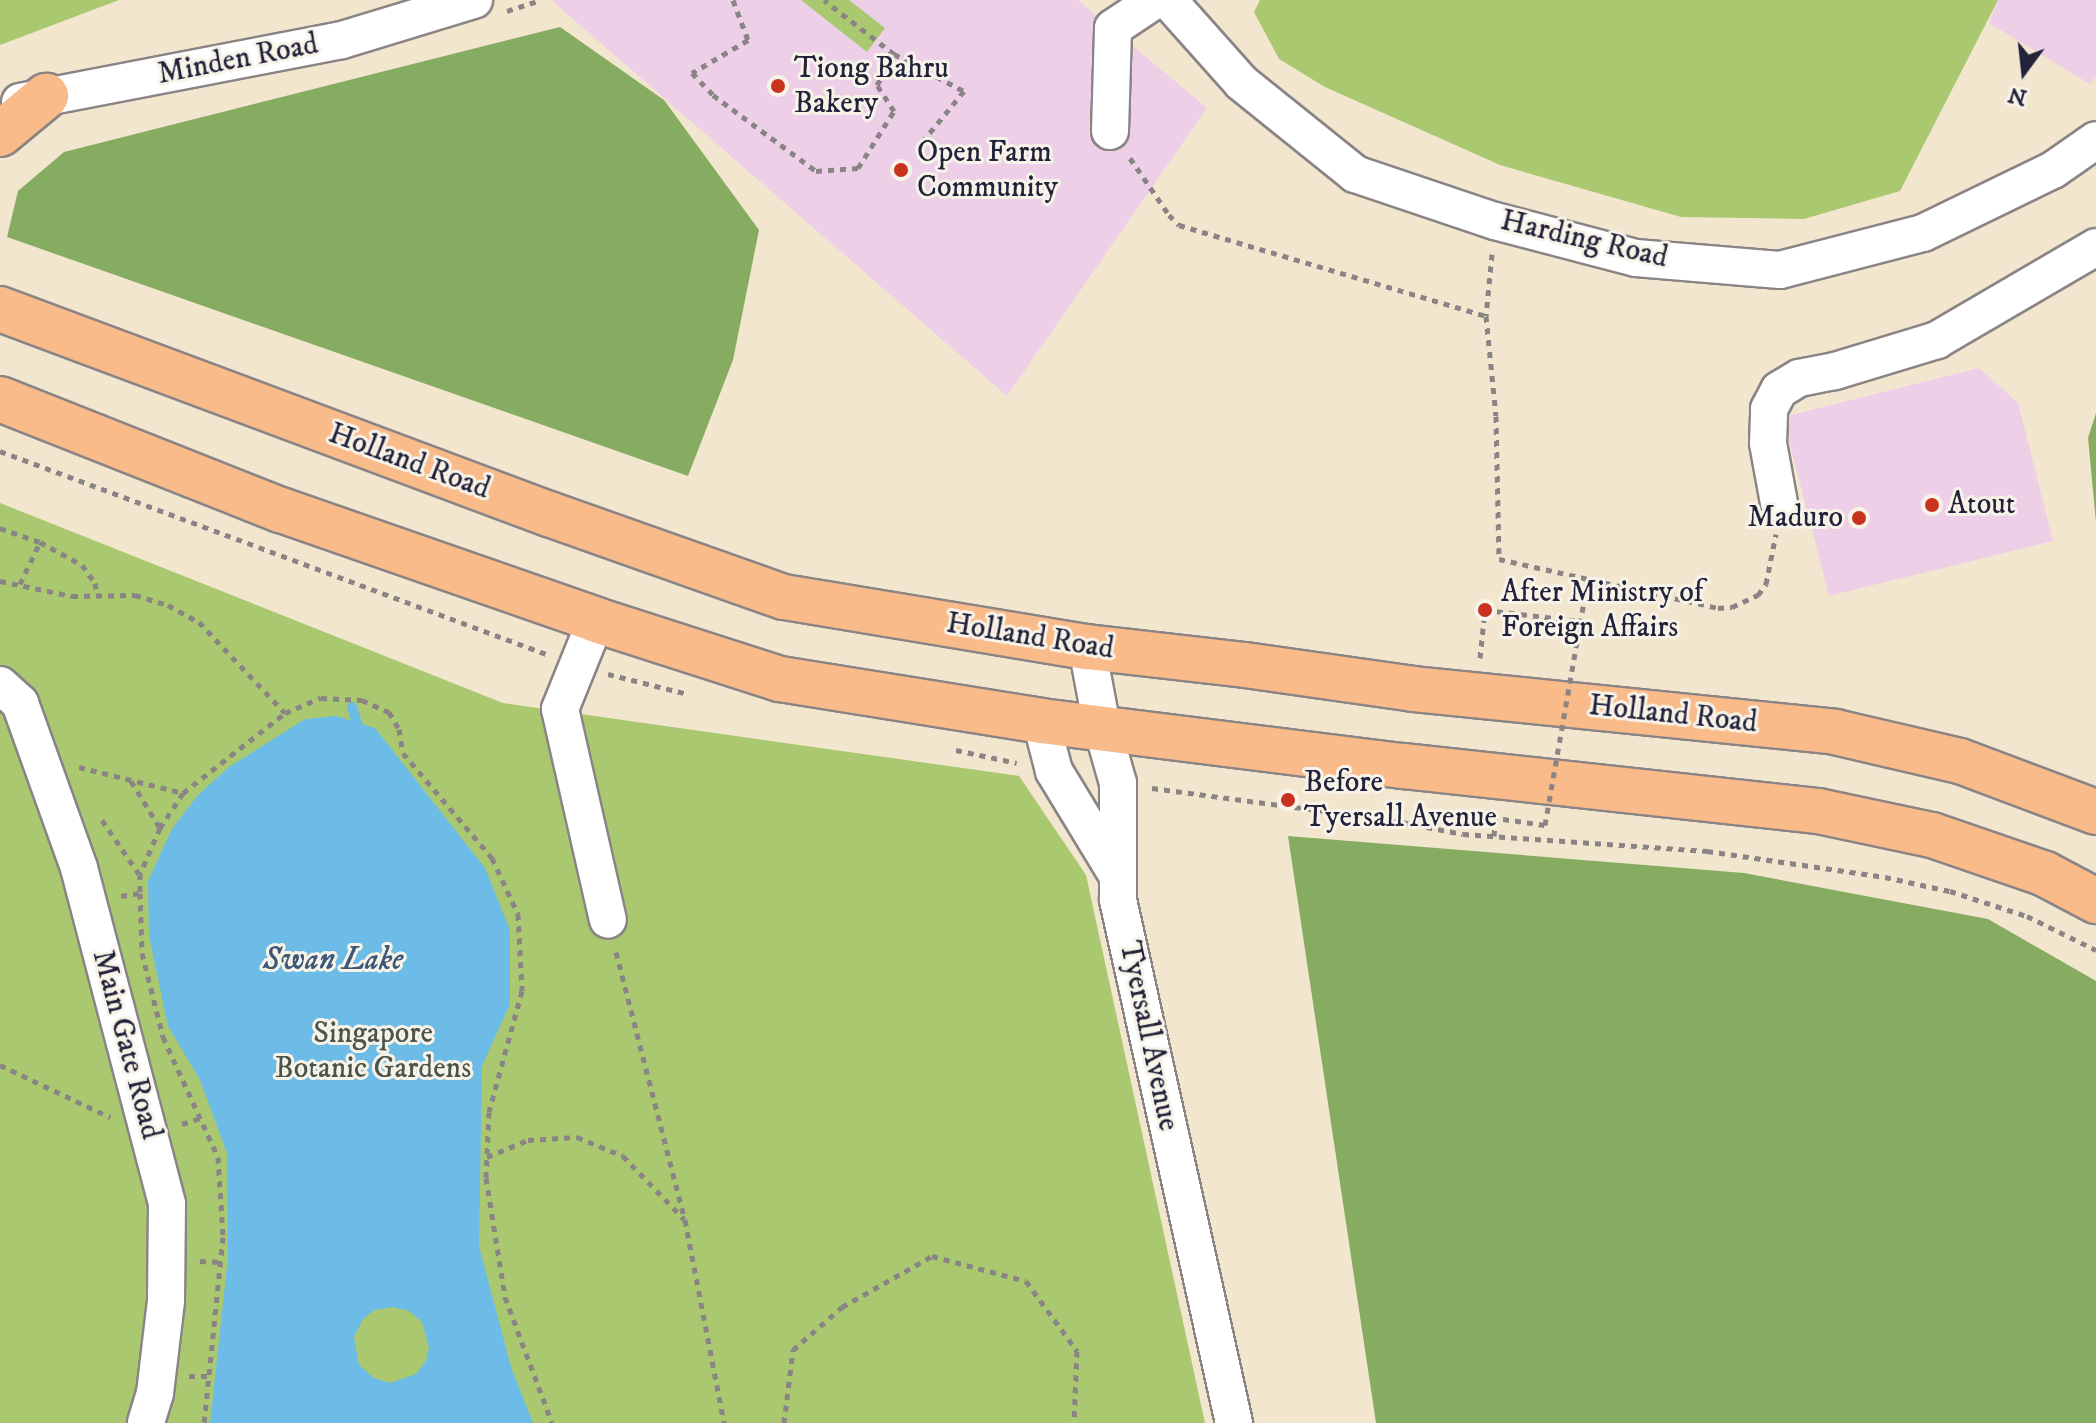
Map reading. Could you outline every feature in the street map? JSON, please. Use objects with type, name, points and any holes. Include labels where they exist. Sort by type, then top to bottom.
[{"type":"main road","name":"Holland Road","points":[[0,309],[549,514],[784,597],[1087,647],[1476,696],[1835,732],[1960,761],[2096,812]]},
{"type":"main road","points":[[0,399],[281,510],[596,620],[780,679],[1041,721],[1404,766],[1818,811],[1932,835],[2045,874],[2096,901]]},
{"type":"street","name":"Minden Road","points":[[12,109],[342,40],[474,0]]},
{"type":"street","points":[[1110,131],[1113,28],[1155,0]]},
{"type":"street","name":"Harding Road","points":[[1168,0],[1242,83],[1355,174],[1495,221],[1636,258],[1780,270],[1923,233],[2053,170],[2094,145]]},
{"type":"street","points":[[1779,503],[1768,443],[1769,409],[1779,390],[1799,378],[1835,371],[1937,340],[2096,247]]},
{"type":"street","points":[[596,620],[560,709],[608,920]]},
{"type":"street","name":"Tyersall Avenue","points":[[1087,647],[1102,727],[1118,783],[1118,900],[1234,1423]]},
{"type":"street","name":"Main Gate Road","points":[[0,685],[20,703],[79,868],[167,1204],[166,1301],[155,1393],[146,1423]]},
{"type":"street","points":[[1041,721],[1054,771],[1116,873]]},
{"type":"path","points":[[733,0],[748,40],[692,73],[713,95],[816,171],[858,168],[894,111],[877,85],[894,54]]},
{"type":"path","points":[[824,0],[894,54],[964,91],[918,147]]},
{"type":"path","points":[[1110,131],[1179,225],[1486,316]]},
{"type":"path","points":[[1495,221],[1486,316],[1496,416],[1499,559],[1718,608],[1746,603],[1758,595],[1772,570],[1779,503]]},
{"type":"path","points":[[0,528],[40,542],[82,565],[95,583],[97,595]]},
{"type":"path","points":[[20,584],[40,542]]},
{"type":"path","points":[[1494,836],[1495,818],[1545,825],[1588,578]]},
{"type":"path","points":[[0,581],[72,596],[135,595],[168,605],[199,622],[285,713]]},
{"type":"path","points":[[1476,696],[1485,610],[1579,621]]},
{"type":"path","points":[[126,854],[140,874],[160,828],[183,793],[285,713],[321,698],[362,700],[389,712],[399,729],[403,753],[492,858],[518,914],[522,991],[489,1112],[486,1178],[505,1297],[552,1423]]},
{"type":"path","points":[[46,772],[77,767],[183,793]]},
{"type":"path","points":[[130,780],[160,828]]},
{"type":"path","points":[[608,920],[685,1220],[724,1423]]},
{"type":"path","points":[[0,1065],[149,1135]]},
{"type":"path","points":[[487,1157],[528,1140],[577,1137],[623,1156],[685,1220]]},
{"type":"path","points":[[784,1423],[793,1350],[842,1307],[932,1256],[1026,1281],[1077,1351],[1074,1423]]},
{"type":"shaded area","points":[[551,0],[1078,0],[1207,108],[1007,396]]},
{"type":"shaded area","points":[[1998,0],[2096,0],[2096,77],[2090,84],[1989,23]]},
{"type":"shaded area","points":[[1979,368],[2018,403],[2053,541],[1829,596],[1783,417]]},
{"type":"green space","points":[[0,0],[119,0],[0,45]]},
{"type":"green space","points":[[801,0],[849,0],[885,28],[867,52]]},
{"type":"green space","points":[[1260,0],[1998,0],[1900,191],[1804,219],[1681,217],[1500,165],[1325,87],[1279,59],[1254,12]]},
{"type":"green space","points":[[560,27],[664,100],[759,230],[733,360],[688,476],[7,237],[18,191],[64,152]]},
{"type":"green space","points":[[2096,413],[2096,522],[2088,438]]},
{"type":"green space","name":"Singapore Botanic Gardens","points":[[0,503],[503,703],[1019,776],[1086,875],[1205,1423],[0,1423]]},
{"type":"green space","points":[[1288,836],[1744,873],[1988,919],[2096,981],[2096,1423],[1376,1423]]},
{"type":"water","name":"Swan Lake","points":[[336,716],[375,728],[485,868],[510,930],[510,1004],[482,1066],[479,1246],[511,1367],[533,1423],[210,1423],[228,1258],[227,1153],[200,1080],[168,1026],[149,936],[148,881],[172,829],[198,795],[229,767],[305,719]],"holes":[[[392,1307],[409,1311],[422,1322],[429,1347],[426,1361],[416,1374],[390,1383],[374,1378],[359,1365],[354,1337],[363,1319],[375,1310]]]},
{"type":"waterway","points":[[352,707],[361,736]]},
{"type":"place","name":"Tiong Bahru Bakery","points":[[778,86]]},
{"type":"place","name":"Open Farm Community","points":[[901,170]]},
{"type":"place","name":"Atout","points":[[1932,505]]},
{"type":"place","name":"Maduro","points":[[1859,518]]},
{"type":"place","name":"After Ministry of Foreign Affairs","points":[[1485,610]]},
{"type":"place","name":"Before Tyersall Avenue","points":[[1288,800]]}]
